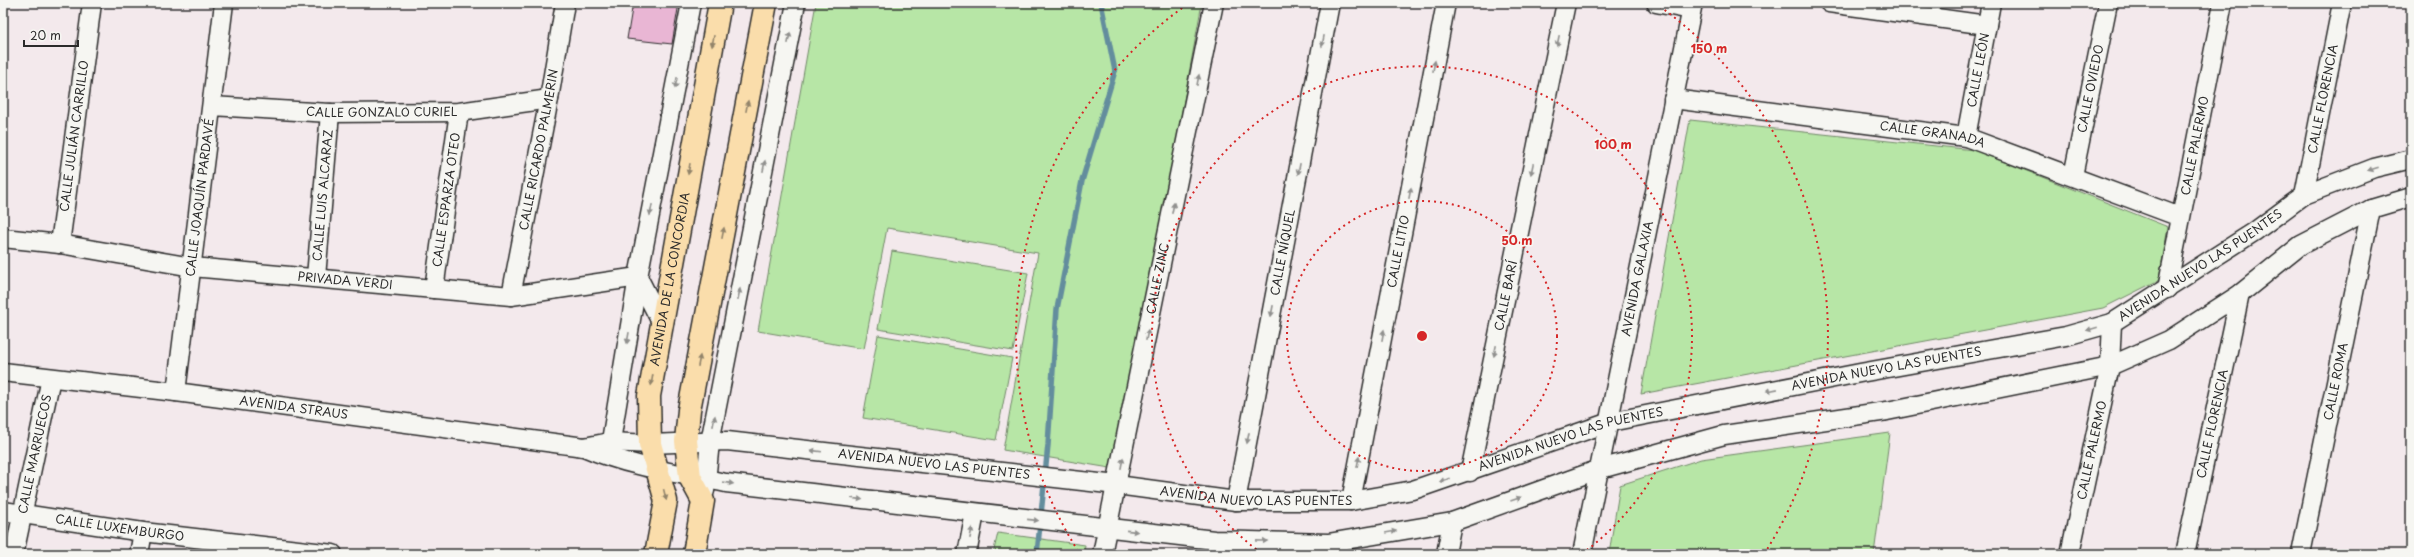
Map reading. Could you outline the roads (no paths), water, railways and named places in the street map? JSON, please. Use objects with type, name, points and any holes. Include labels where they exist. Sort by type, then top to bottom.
[{"type":"main road","name":"AVENIDA DE LA CONCORDIA","points":[[656,554],[666,501],[650,444],[649,396],[661,322],[720,3]]},
{"type":"main road","points":[[694,554],[704,501],[686,441],[688,410],[766,3]]},
{"type":"street","name":"CALLE JULIÁN CARRILLO","points":[[60,244],[92,3]]},
{"type":"street","name":"CALLE JOAQUÍN PARDAVÉ","points":[[176,392],[224,3]]},
{"type":"street","name":"CALLE RICARDO PALMERIN","points":[[511,296],[550,99],[565,3]]},
{"type":"street","points":[[609,449],[638,277],[691,3]]},
{"type":"street","points":[[796,3],[710,442],[698,478],[975,513],[1108,528],[1212,547],[1327,549],[1452,522],[1600,469],[1724,435],[1887,411],[2110,366],[2169,340],[2240,294],[2301,245],[2371,209],[2411,197]]},
{"type":"street","name":"CALLE ZINC","points":[[1102,554],[1214,3]]},
{"type":"street","name":"CALLE NÍQUEL","points":[[1236,501],[1330,3]]},
{"type":"street","name":"CALLE LITIO","points":[[1351,501],[1446,3]]},
{"type":"street","name":"CALLE BARÍ","points":[[1470,472],[1566,3]]},
{"type":"street","points":[[1656,3],[1692,6]]},
{"type":"street","points":[[1829,3],[1987,25]]},
{"type":"street","name":"CALLE LEÓN","points":[[1966,137],[1991,3]]},
{"type":"street","name":"CALLE OVIEDO","points":[[2073,176],[2108,3]]},
{"type":"street","name":"CALLE PALERMO","points":[[2167,289],[2223,3]]},
{"type":"street","name":"CALLE FLORENCIA","points":[[2304,195],[2342,3]]},
{"type":"street","name":"AVENIDA GALAXIA","points":[[1582,554],[1610,422],[1692,6]]},
{"type":"street","name":"CALLE GONZALO CURIEL","points":[[212,106],[330,113],[459,112],[550,99]]},
{"type":"street","name":"CALLE GRANADA","points":[[1673,99],[1966,137],[2180,217]]},
{"type":"street","name":"CALLE ESPARZA OTEO","points":[[434,289],[459,112]]},
{"type":"street","name":"CALLE LUIS ALCARAZ","points":[[316,277],[330,113]]},
{"type":"street","name":"AVENIDA NUEVO LAS PUENTES","points":[[650,444],[686,441],[728,441],[1071,479],[1236,501],[1351,501],[1414,490],[1470,472],[1610,422],[1860,372],[2066,336],[2112,323],[2254,232],[2304,195],[2374,168],[2411,159]]},
{"type":"street","name":"CALLE ROMA","points":[[2302,554],[2371,209]]},
{"type":"street","name":"PRIVADA VERDI","points":[[3,238],[60,244],[192,267],[316,277],[511,296],[638,277]]},
{"type":"street","points":[[638,277],[661,322]]},
{"type":"street","name":"CALLE FLORENCIA","points":[[2185,554],[2240,294]]},
{"type":"street","name":"CALLE PALERMO","points":[[2070,554],[2110,366],[2112,323]]},
{"type":"street","name":"AVENIDA STRAUS","points":[[3,372],[176,392],[584,447],[609,449],[650,444]]},
{"type":"street","name":"CALLE MARRUECOS","points":[[14,554],[51,378]]},
{"type":"street","name":"AVENIDA STRAUS","points":[[609,449],[658,471],[698,478]]},
{"type":"street","name":"CALLE LUXEMBURGO","points":[[3,511],[266,550],[333,554]]},
{"type":"street","points":[[967,554],[975,513]]},
{"type":"street","points":[[1446,554],[1452,522]]},
{"type":"street","points":[[139,554],[143,532]]},
{"type":"waterway","points":[[1037,554],[1048,445],[1057,309],[1082,181],[1115,71],[1101,3]]}]
